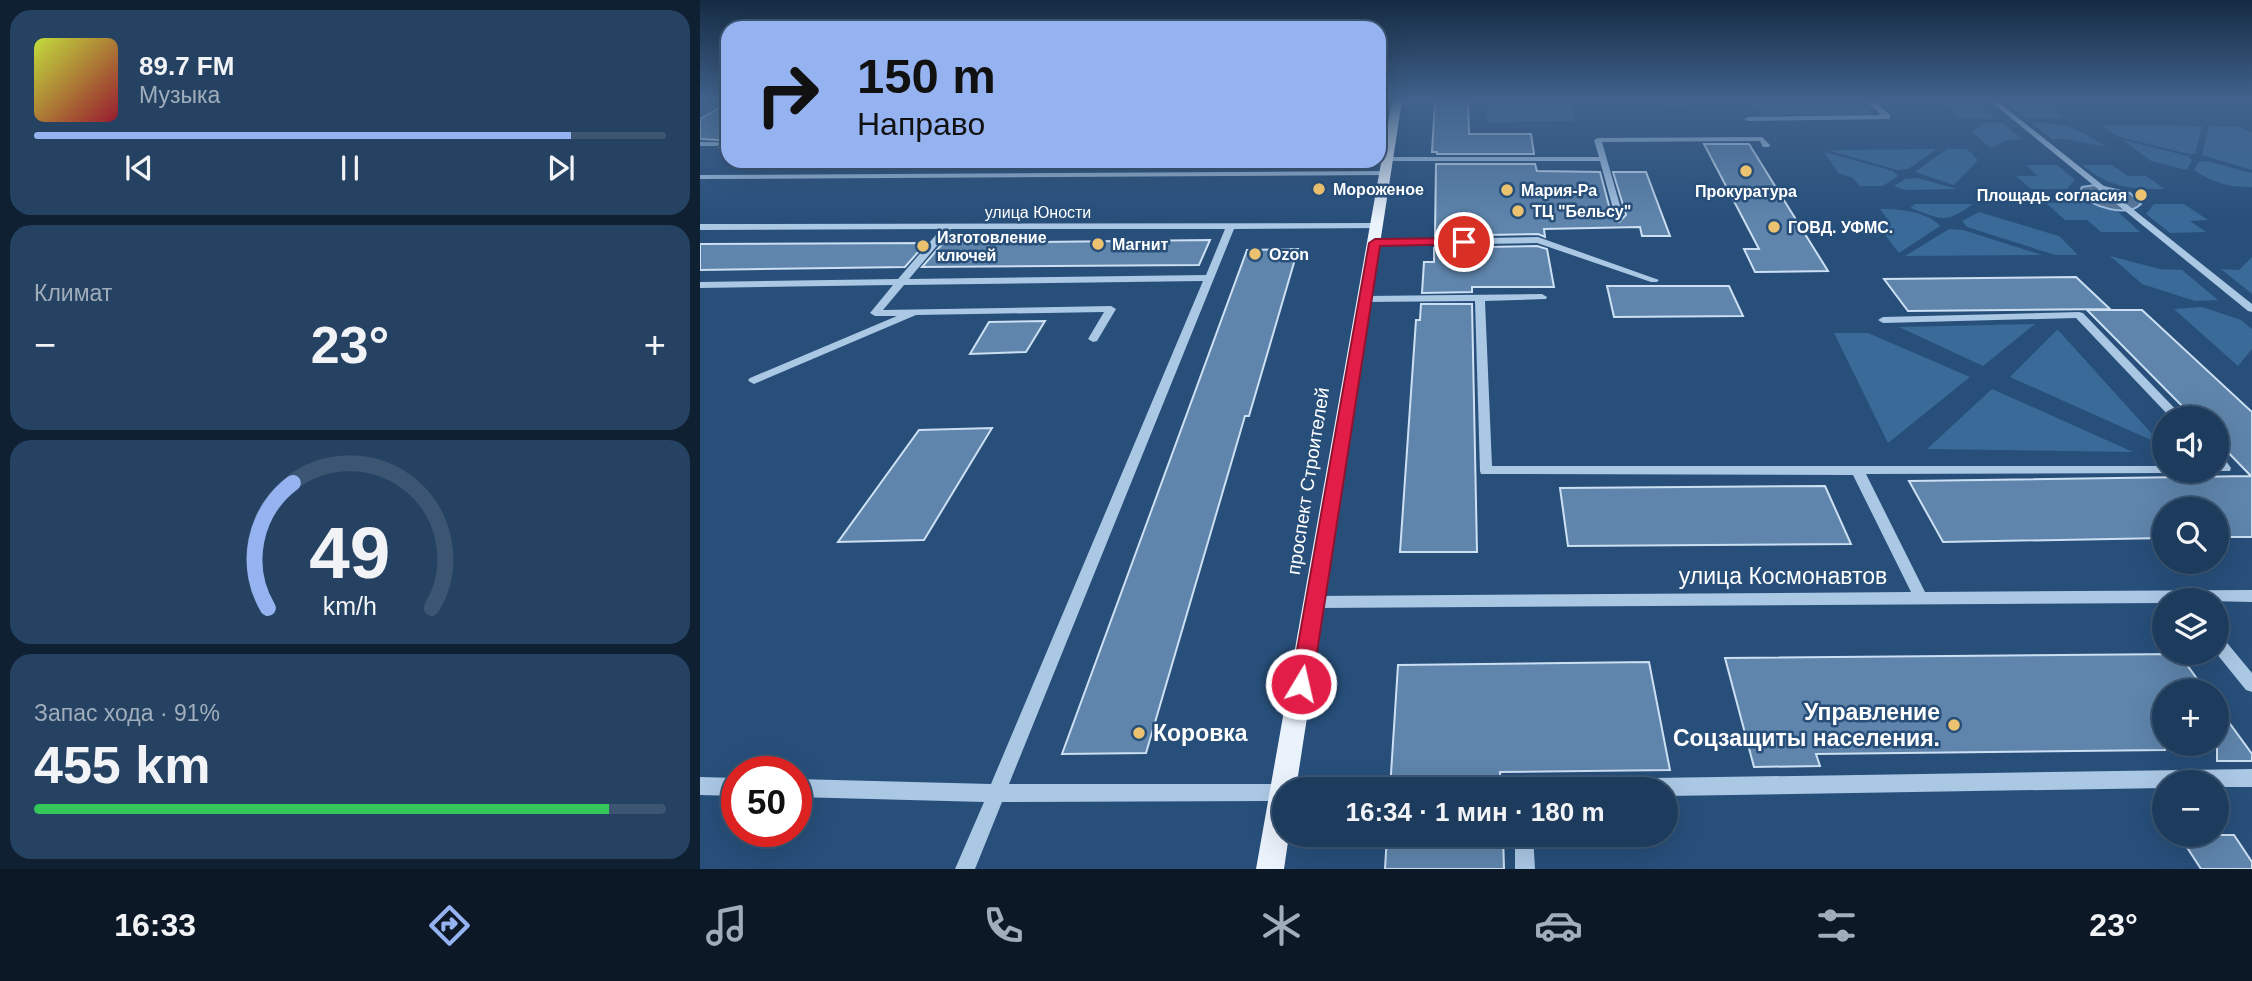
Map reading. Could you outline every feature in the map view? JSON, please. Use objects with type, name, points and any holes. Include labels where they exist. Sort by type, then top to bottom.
[{"type":"main road","name":"проспект Строителей","points":[[1386,166],[1391,142]]},
{"type":"main road","name":"проспект Строителей","points":[[1286,777],[1385,168]]},
{"type":"main road","name":"проспект Строителей","points":[[1270,869],[1274,847]]},
{"type":"street","points":[[1598,142],[1619,216]]},
{"type":"street","points":[[1764,142],[1766,145]]},
{"type":"street","points":[[2043,142],[2252,309]]},
{"type":"street","points":[[700,144],[717,144]]},
{"type":"street","points":[[1388,159],[1602,159]]},
{"type":"street","name":"улица Юности","points":[[700,177],[1384,173]]},
{"type":"street","points":[[949,226],[875,313],[1111,309],[1093,339]]},
{"type":"street","points":[[965,869],[1231,226]]},
{"type":"street","name":"улица Юности","points":[[700,227],[1377,226]]},
{"type":"street","points":[[1375,243],[1538,240],[1654,280]]},
{"type":"street","points":[[700,285],[1210,278]]},
{"type":"street","points":[[1365,299],[1542,297]]},
{"type":"street","points":[[1480,298],[1486,471],[2152,470]]},
{"type":"street","points":[[754,380],[914,312]]},
{"type":"street","points":[[1857,470],[1921,598]]},
{"type":"street","name":"улица Космонавтов","points":[[2229,597],[2252,596]]},
{"type":"street","name":"улица Космонавтов","points":[[1315,602],[2152,598]]},
{"type":"street","points":[[2229,657],[2252,685]]},
{"type":"street","points":[[1678,787],[2252,778]]},
{"type":"street","points":[[812,788],[997,793],[1272,793]]},
{"type":"street","points":[[1524,847],[1525,869]]},
{"type":"lane","points":[[1883,320],[2080,314],[2167,406]]},
{"type":"lane","points":[[700,786],[721,787]]},
{"type":"shaded area","points":[[1983,142],[2004,142],[1991,148]]},
{"type":"shaded area","points":[[2079,142],[2097,142],[2106,147]]},
{"type":"shaded area","points":[[2125,142],[2188,156],[2192,160],[2187,170],[2151,161]]},
{"type":"shaded area","points":[[2139,142],[2198,142],[2195,154]]},
{"type":"shaded area","points":[[2205,142],[2252,142],[2252,170],[2202,155]]},
{"type":"shaded area","points":[[1937,149],[1908,169],[1897,170],[1828,150]]},
{"type":"shaded area","points":[[1947,149],[1967,149],[1978,160],[1954,185],[1915,172]]},
{"type":"shaded area","points":[[1824,152],[1893,171],[1898,176],[1883,186],[1860,186],[1853,178],[1838,173]]},
{"type":"shaded area","points":[[2207,161],[2252,173],[2252,187],[2222,183],[2194,170],[2199,162]]},
{"type":"shaded area","points":[[2026,165],[2057,165],[2075,180],[2067,189],[2031,189],[2016,176],[2037,176]]},
{"type":"shaded area","points":[[2082,165],[2112,165],[2128,176],[2146,176],[2165,189],[2121,186],[2092,173]]},
{"type":"shaded area","points":[[1918,178],[1957,189],[1905,190],[1894,186],[1905,179]]},
{"type":"shaded area","points":[[2095,185],[2130,193],[2141,204],[2127,210],[2110,209],[2092,203],[2079,193],[2082,187]]},
{"type":"shaded area","points":[[2082,202],[2118,212],[2140,232],[2101,232],[2087,220],[2065,220],[2046,203]]},
{"type":"shaded area","points":[[1915,204],[1973,204],[1955,215],[1943,218],[1910,208]]},
{"type":"shaded area","points":[[2154,204],[2184,204],[2208,220],[2190,221],[2206,232],[2170,233],[2146,214]]},
{"type":"shaded area","points":[[1880,209],[1920,214],[1940,226],[1899,253],[1879,227],[1888,220]]},
{"type":"shaded area","points":[[1979,212],[2059,236],[2078,255],[2055,255],[1967,227],[1962,221]]},
{"type":"shaded area","points":[[1949,229],[1963,230],[2042,255],[1905,256]]},
{"type":"shaded area","points":[[2110,256],[2160,269],[2182,270],[2218,300],[2195,301],[2142,284]]},
{"type":"shaded area","points":[[2252,257],[2252,294],[2221,269],[2239,270]]},
{"type":"shaded area","points":[[2202,307],[2241,320],[2252,329],[2252,349],[2238,366],[2174,309]]},
{"type":"shaded area","points":[[2035,324],[1983,366],[1899,327]]},
{"type":"shaded area","points":[[2058,330],[2152,434],[2152,441],[2010,377]]},
{"type":"shaded area","points":[[1834,333],[1868,333],[1970,377],[1888,443]]},
{"type":"shaded area","points":[[1992,389],[2133,452],[1927,449]]},
{"type":"building","points":[[1433,142],[1532,142],[1534,154],[1437,154],[1432,152]]},
{"type":"building","name":"ГОВД. УФМС.","points":[[1704,144],[1749,144],[1828,271],[1755,272],[1744,249],[1759,249]]},
{"type":"building","name":"ТЦ \"Бельсу\"","points":[[1436,164],[1535,164],[1537,171],[1600,172],[1612,217],[1619,222],[1626,215],[1613,172],[1646,172],[1670,236],[1642,236],[1640,227],[1544,229],[1545,237],[1538,234],[1435,236]]},
{"type":"building","points":[[1210,240],[1199,265],[922,267],[943,243]]},
{"type":"building","points":[[926,243],[905,267],[700,270],[700,244]]},
{"type":"building","points":[[1537,246],[1547,249],[1554,287],[1472,287],[1472,292],[1422,293],[1424,262],[1434,262],[1434,248]]},
{"type":"building","points":[[1298,249],[1249,416],[1245,416],[1146,753],[1062,754],[1247,250]]},
{"type":"building","points":[[2076,277],[2110,309],[1908,311],[1884,279]]},
{"type":"building","points":[[1607,286],[1729,286],[1743,316],[1614,317]]},
{"type":"building","points":[[1421,304],[1472,304],[1477,552],[1400,552],[1416,320],[1420,320]]},
{"type":"building","points":[[2087,310],[2142,310],[2252,412],[2252,537],[2229,537],[2229,497],[2152,497],[2152,538],[1943,542],[1909,481],[2152,477],[2152,483],[2229,483],[2229,476],[2251,476],[2229,453],[2229,406],[2182,406]]},
{"type":"building","points":[[1045,321],[1026,352],[970,354],[989,322]]},
{"type":"building","points":[[992,428],[924,540],[838,542],[919,430]]},
{"type":"building","points":[[1825,486],[1851,544],[1568,546],[1560,488]]},
{"type":"building","name":"Управление Соцзащиты населения.","points":[[2152,654],[2152,665],[2187,665],[2197,679],[2152,679],[2152,750],[1816,754],[1820,766],[1754,767],[1725,658]]},
{"type":"building","points":[[1649,662],[1670,770],[1500,772],[1500,777],[1391,777],[1398,665]]},
{"type":"building","points":[[2229,722],[2252,754],[2252,761],[2217,761],[2217,756],[2229,756]]},
{"type":"building","points":[[2229,835],[2234,835],[2252,862],[2252,869],[2201,869],[2187,847],[2229,847]]},
{"type":"building","points":[[1386,847],[1503,847],[1504,869],[1385,869]]},
{"type":"place","name":"Прокуратура","points":[[1746,171]]},
{"type":"place","name":"Мороженое","points":[[1319,189]]},
{"type":"place","name":"Мария-Ра","points":[[1507,190]]},
{"type":"place","name":"Площадь согласия","points":[[2141,195]]},
{"type":"place","name":"ТЦ \"Бельсу\"","points":[[1518,211]]},
{"type":"place","name":"ГОВД. УФМС.","points":[[1774,227]]},
{"type":"place","name":"Магнит","points":[[1098,244]]},
{"type":"place","name":"Изготовление ключей","points":[[923,246]]},
{"type":"place","name":"Ozon","points":[[1255,254]]},
{"type":"place","name":"Управление Соцзащиты населения.","points":[[1954,725]]},
{"type":"place","name":"Коровка","points":[[1139,733]]},
{"type":"route","points":[[1301,684],[1375,243],[1464,242]]}]
